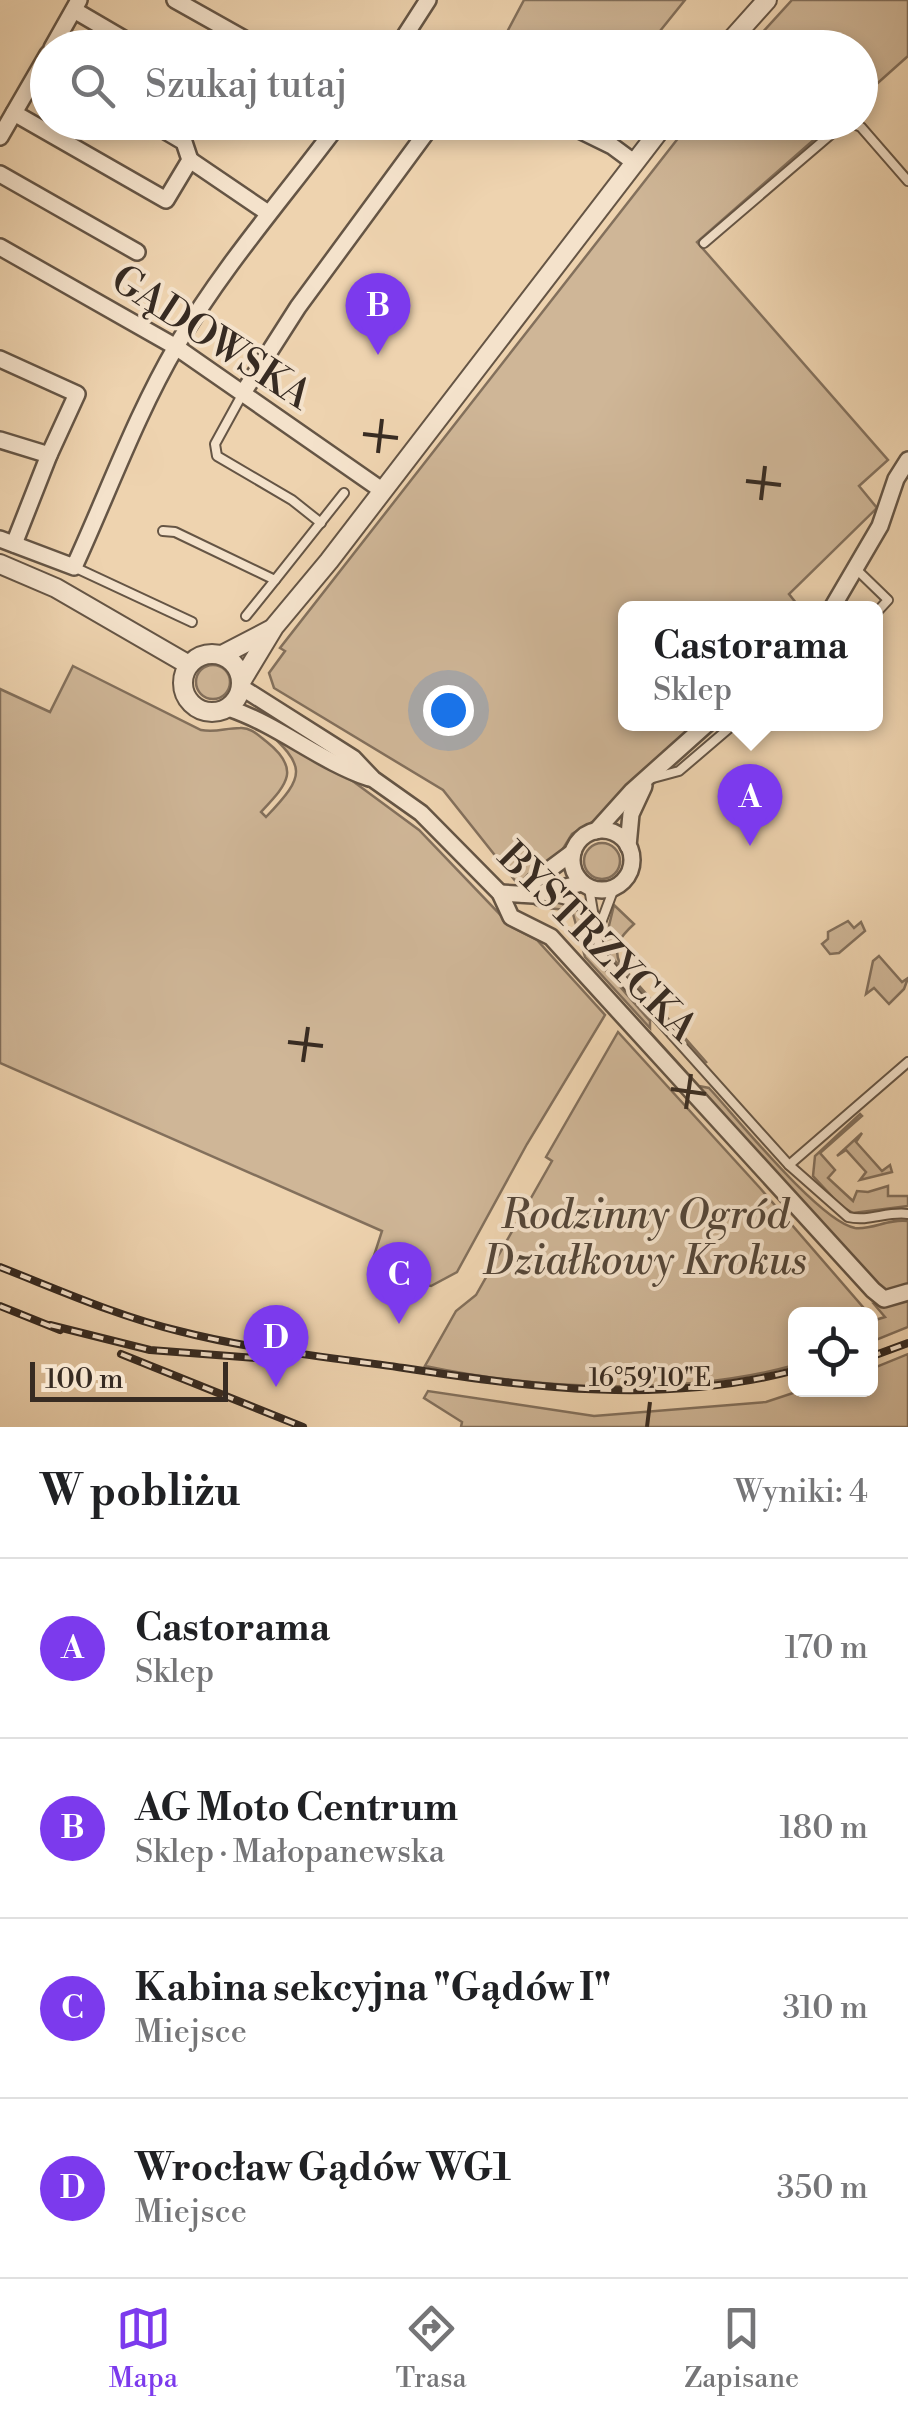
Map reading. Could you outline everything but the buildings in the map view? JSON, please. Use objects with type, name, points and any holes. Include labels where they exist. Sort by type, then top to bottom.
[{"type":"street","points":[[175,0],[228,30]]},
{"type":"street","points":[[409,30],[428,0]]},
{"type":"street","points":[[740,30],[767,0]]},
{"type":"street","points":[[62,30],[76,5],[113,30]]},
{"type":"street","points":[[0,136],[30,86]]},
{"type":"street","points":[[14,113],[30,122]]},
{"type":"street","points":[[61,140],[166,200],[190,160]]},
{"type":"street","points":[[181,140],[190,160],[268,213]]},
{"type":"street","points":[[0,359],[78,394],[7,542],[74,567],[132,432],[176,347],[268,213],[326,140]]},
{"type":"street","points":[[243,393],[298,307],[421,140]]},
{"type":"street","points":[[600,140],[634,163]]},
{"type":"street","points":[[242,683],[235,665],[222,656],[204,655],[189,665],[183,682],[188,699],[202,710],[220,712],[228,708],[274,627],[652,140]]},
{"type":"street","points":[[0,174],[137,252]]},
{"type":"street","name":"GĄDOWSKA","points":[[0,247],[176,347],[383,491]]},
{"type":"street","points":[[0,440],[49,455]]},
{"type":"street","points":[[833,601],[880,526],[896,479],[908,460]]},
{"type":"street","points":[[1,568],[56,588],[189,665]]},
{"type":"street","points":[[222,656],[274,627]]},
{"type":"street","name":"BYSTRZYCKA","points":[[242,683],[353,758],[373,779],[421,814],[500,893],[510,917],[551,937],[884,1299],[908,1292]]},
{"type":"street","name":"BYSTRZYCKA","points":[[228,708],[260,718],[347,770],[373,779]]},
{"type":"street","points":[[527,894],[534,881],[573,852],[584,836],[596,831],[632,792],[699,731]]},
{"type":"street","points":[[500,893],[527,894],[585,885],[614,888],[623,882],[632,865],[628,846],[631,814],[648,779]]},
{"type":"street","points":[[596,831],[615,833],[628,846]]},
{"type":"street","points":[[573,852],[573,868],[585,885]]},
{"type":"lane","points":[[704,243],[824,140]]},
{"type":"lane","points":[[872,140],[908,182]]},
{"type":"lane","points":[[243,393],[215,444],[217,456],[292,500],[321,523]]},
{"type":"lane","points":[[246,616],[344,493]]},
{"type":"lane","points":[[162,531],[174,532],[275,580]]},
{"type":"lane","points":[[74,567],[192,622]]},
{"type":"lane","points":[[854,567],[888,600],[883,605]]},
{"type":"lane","points":[[648,779],[679,771],[726,731]]},
{"type":"lane","points":[[585,885],[605,960],[789,1165],[848,1217],[859,1220],[890,1213],[908,1214]]},
{"type":"lane","points":[[598,932],[614,888]]},
{"type":"lane","points":[[527,894],[567,899],[588,912],[598,932]]},
{"type":"lane","points":[[789,1165],[908,1062]]},
{"type":"green space","points":[[524,0],[685,0],[661,30],[508,30]]},
{"type":"green space","points":[[792,0],[908,0],[908,56],[878,83],[878,30],[765,30]]},
{"type":"green space","points":[[677,140],[814,140],[697,242],[888,460],[859,486],[877,508],[789,594],[794,601],[618,601],[618,731],[688,731],[599,818],[572,834],[561,852],[534,876],[517,883],[443,790],[274,688],[269,673],[285,651],[280,648]]},
{"type":"green space","points":[[213,665],[225,670],[230,682],[225,694],[213,699],[201,694],[196,682],[201,670]]},
{"type":"green space","name":"Rodzinny Ogród Działkowy Krokus","points":[[73,666],[201,730],[244,728],[258,735],[278,752],[287,769],[283,785],[261,812],[266,817],[289,790],[296,771],[287,752],[263,727],[354,782],[419,830],[512,927],[537,940],[605,1015],[527,1144],[457,1272],[431,1286],[369,1271],[382,1231],[0,1063],[0,689],[50,712]]},
{"type":"green space","points":[[602,843],[614,849],[620,861],[614,873],[602,879],[590,873],[584,861],[590,849]]},
{"type":"green space","points":[[531,902],[558,902],[583,913],[591,926],[595,958],[650,1021],[650,1028],[585,957],[573,914]]},
{"type":"green space","points":[[614,905],[634,924],[619,942],[620,964],[707,1063],[608,953],[606,938]]},
{"type":"green space","points":[[848,921],[854,928],[861,922],[865,931],[839,953],[830,954],[822,944],[828,939],[828,932]]},
{"type":"green space","points":[[879,956],[902,982],[908,978],[904,989],[889,1004],[874,988],[866,994],[873,961]]},
{"type":"green space","points":[[643,1030],[650,1032],[699,1086],[709,1088],[821,1208],[855,1228],[908,1221],[908,1287],[885,1295]]},
{"type":"green space","name":"Rodzinny Ogród Działkowy Krokus","points":[[618,1032],[863,1307],[788,1307],[788,1367],[706,1382],[563,1384],[425,1366],[456,1311],[476,1295],[552,1161],[546,1157]]},
{"type":"green space","points":[[860,1114],[820,1153],[835,1170],[828,1178],[853,1201],[857,1191],[888,1186],[888,1196],[908,1196],[908,1206],[853,1213],[841,1206],[813,1176],[815,1156]]},
{"type":"green space","points":[[862,1133],[856,1142],[882,1171],[890,1165],[892,1172],[860,1180],[866,1172],[846,1150],[837,1156]]},
{"type":"green space","points":[[908,1297],[908,1327],[878,1339],[878,1319],[885,1317],[874,1304],[887,1305]]},
{"type":"green space","points":[[908,1354],[908,1427],[461,1427],[462,1422],[424,1398],[428,1391],[594,1416],[766,1402],[788,1395],[878,1397],[878,1366]]},
{"type":"railway","points":[[0,1267],[111,1310],[207,1338],[502,1382],[649,1390],[747,1381],[788,1372]]},
{"type":"railway","points":[[0,1306],[60,1330]]},
{"type":"railway","points":[[50,1325],[150,1350],[256,1358]]},
{"type":"railway","points":[[878,1354],[908,1343]]},
{"type":"railway","points":[[121,1354],[303,1427]]},
{"type":"place","name":"AG Moto Centrum","points":[[378,355]]},
{"type":"place","name":"Castorama","points":[[750,846]]},
{"type":"place","name":"Kabina sekcyjna \"Gądów I\"","points":[[399,1324]]},
{"type":"place","name":"Wrocław Gądów WG1","points":[[276,1387]]}]
